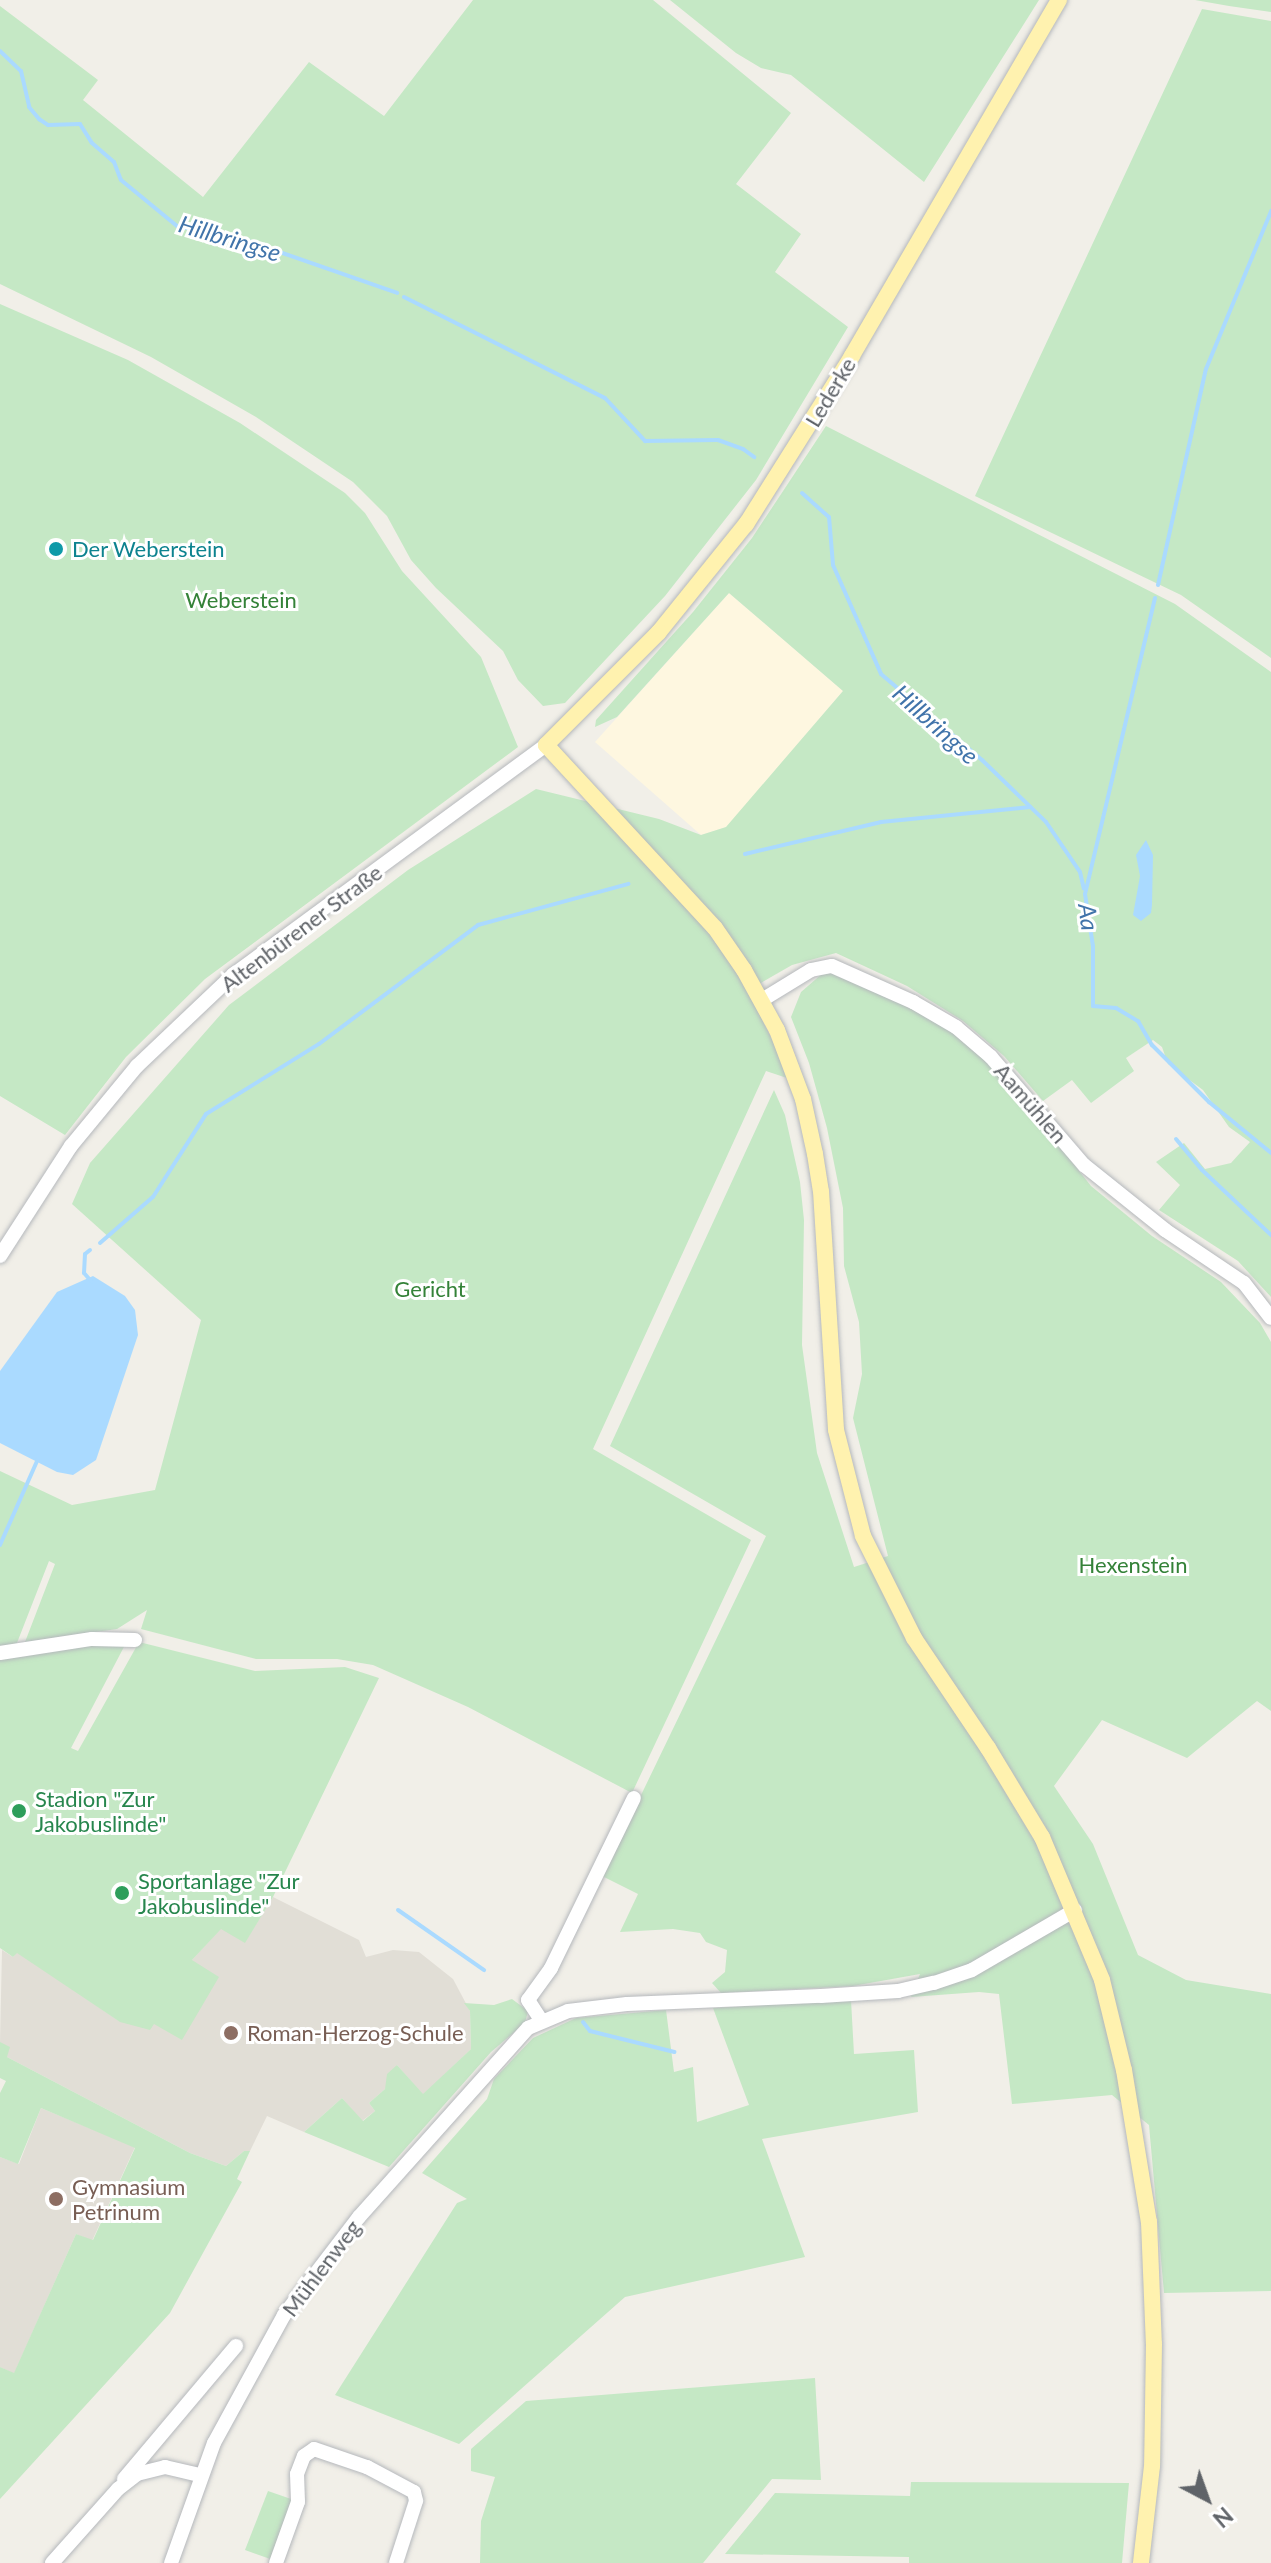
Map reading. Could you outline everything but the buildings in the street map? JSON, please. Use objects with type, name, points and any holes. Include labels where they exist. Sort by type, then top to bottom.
[{"type":"main road","name":"Lederke","points":[[546,745],[659,632],[746,524],[852,356],[1059,0]]},
{"type":"main road","points":[[546,745],[715,928],[762,1000],[787,1054],[810,1126],[821,1191],[836,1430],[863,1536],[914,1638],[1023,1803],[1075,1910],[1094,1958],[1124,2070],[1149,2222],[1154,2344],[1153,2450],[1141,2563]]},
{"type":"street","name":"Altenbürener Straße","points":[[0,1256],[81,1135],[137,1066],[233,975],[546,745]]},
{"type":"street","name":"Aamühlen","points":[[762,1000],[811,970],[832,966],[913,1002],[956,1027],[991,1057],[1092,1172],[1165,1230],[1244,1283],[1271,1318]]},
{"type":"street","points":[[0,1653],[92,1639],[135,1640]]},
{"type":"street","points":[[541,2020],[528,2000],[551,1968],[634,1798]]},
{"type":"street","name":"Mühlenweg","points":[[171,2563],[201,2475],[254,2366],[312,2276],[359,2217],[513,2041],[541,2020],[568,2011],[627,2004],[898,1991],[972,1970],[1075,1910]]},
{"type":"street","points":[[52,2563],[118,2489],[236,2346]]},
{"type":"street","points":[[276,2563],[298,2502],[297,2474],[304,2456],[314,2449],[367,2467],[414,2492],[416,2501],[396,2563]]},
{"type":"street","points":[[118,2489],[137,2474],[156,2467],[201,2475]]},
{"type":"shaded area","points":[[729,593],[843,691],[727,827],[701,835],[595,742]]},
{"type":"shaded area","points":[[273,1897],[359,1940],[366,1957],[393,1950],[419,1952],[453,1979],[470,2011],[471,2049],[423,2095],[397,2065],[385,2089],[369,2103],[375,2111],[362,2121],[342,2098],[304,2132],[267,2116],[250,2151],[244,2151],[226,2166],[190,2153],[7,2057],[0,2042],[2,1950],[13,1957],[17,1952],[119,2021],[191,1961],[221,1928],[245,1942]]},
{"type":"shaded area","name":"Gymnasium Petrinum","points":[[41,2108],[135,2147],[92,2241],[76,2234],[14,2374],[0,2367],[0,2157],[19,2164]]},
{"type":"green space","points":[[473,0],[653,0],[791,113],[736,184],[801,234],[775,272],[848,327],[756,480],[665,596],[565,703],[543,706],[518,680],[503,651],[411,560],[387,516],[353,482],[256,417],[151,357],[0,284],[0,6],[98,80],[83,100],[203,197],[309,62],[384,116]]},
{"type":"green space","points":[[670,0],[1039,0],[924,182],[791,75],[761,68],[736,53]]},
{"type":"green space","points":[[1195,0],[1271,0],[1271,12],[1229,6]]},
{"type":"green space","points":[[1202,9],[1271,21],[1271,658],[1181,595],[975,496]]},
{"type":"green space","name":"Weberstein","points":[[0,304],[128,360],[240,423],[345,493],[365,513],[402,571],[481,657],[518,747],[205,979],[126,1057],[65,1135],[0,1096]]},
{"type":"green space","name":"Gericht","points":[[826,426],[1175,604],[1271,672],[1271,1297],[1238,1261],[1159,1210],[1180,1185],[1156,1162],[1184,1143],[1205,1169],[1231,1163],[1250,1142],[1229,1127],[1203,1090],[1168,1064],[1162,1047],[1153,1040],[1126,1058],[1134,1071],[1091,1103],[1072,1080],[1043,1101],[1004,1056],[963,1021],[907,986],[836,953],[792,965],[754,987],[757,1009],[781,1058],[787,1078],[766,1071],[593,1449],[751,1540],[632,1793],[468,1707],[373,1665],[337,1659],[256,1659],[141,1629],[147,1610],[117,1629],[25,1642],[55,1564],[49,1561],[15,1648],[0,1648],[0,1471],[72,1505],[155,1490],[201,1320],[72,1204],[90,1163],[229,1005],[408,870],[536,789],[659,819],[701,835],[726,827],[843,691],[729,593],[617,717],[595,727],[596,720],[693,612],[752,538]]},
{"type":"green space","name":"Hexenstein","points":[[836,972],[898,998],[957,1032],[995,1065],[1091,1186],[1152,1236],[1221,1282],[1260,1323],[1271,1342],[1271,1711],[1257,1701],[1187,1758],[1102,1720],[1054,1786],[1093,1844],[1138,1955],[1186,1980],[1271,1994],[1271,2291],[1164,2293],[1149,2125],[1112,2095],[1012,2104],[999,1994],[979,1992],[911,1997],[920,1974],[853,1986],[721,1993],[712,1983],[725,1972],[727,1950],[706,1942],[700,1933],[673,1929],[620,1932],[638,1894],[602,1876],[766,1536],[610,1446],[774,1090],[785,1115],[800,1182],[804,1220],[802,1345],[817,1453],[854,1567],[888,1556],[853,1418],[862,1374],[859,1322],[844,1266],[843,1208],[827,1128],[809,1063],[791,1017],[801,992],[823,973]]},
{"type":"green space","points":[[139,1642],[255,1671],[345,1667],[379,1678],[273,1897],[245,1943],[221,1929],[192,1960],[219,1977],[182,2040],[154,2024],[150,2030],[120,2022],[17,1953],[13,1957],[0,1948],[0,1660],[50,1646],[126,1643],[71,1748],[78,1751]]},
{"type":"green space","points":[[512,1999],[528,2011],[525,2023],[491,2052],[389,2167],[304,2132],[342,2098],[363,2121],[375,2111],[369,2103],[385,2089],[387,2074],[397,2065],[423,2094],[471,2049],[470,2011],[464,2003],[494,2005]]},
{"type":"green space","points":[[851,2000],[854,2054],[914,2050],[918,2112],[762,2139],[805,2257],[625,2297],[459,2444],[335,2395],[457,2203],[467,2199],[422,2173],[487,2099],[494,2079],[533,2038],[576,2018],[666,2010],[674,2072],[693,2067],[697,2122],[749,2105],[713,2008]]},
{"type":"green space","points":[[0,2042],[10,2047],[7,2057],[190,2153],[226,2166],[244,2151],[250,2151],[237,2179],[242,2182],[170,2313],[0,2499],[0,2367],[14,2373],[76,2234],[93,2240],[135,2148],[41,2108],[18,2164],[0,2157],[0,2093],[6,2081],[0,2078]]},
{"type":"green space","points":[[815,2378],[821,2480],[772,2479],[703,2563],[480,2563],[481,2521],[495,2477],[471,2471],[471,2449],[526,2401]]},
{"type":"green space","points":[[911,2482],[1129,2483],[1122,2563],[909,2563],[909,2557],[725,2554],[775,2493],[910,2496]]},
{"type":"green space","points":[[268,2491],[294,2500],[273,2560],[245,2550]]},
{"type":"water","points":[[1146,840],[1153,855],[1152,905],[1151,913],[1141,921],[1133,915],[1140,876],[1136,855]]},
{"type":"water","points":[[93,1276],[125,1296],[135,1310],[138,1335],[96,1460],[73,1475],[57,1472],[0,1443],[0,1371],[57,1292]]},
{"type":"waterway","name":"Hillbringse","points":[[0,51],[21,71],[29,107],[39,119],[48,125],[80,124],[92,143],[114,162],[121,180],[177,226],[248,241],[397,293]]},
{"type":"waterway","name":"Aa","points":[[1158,585],[1206,369],[1271,211]]},
{"type":"waterway","name":"Hillbringse","points":[[404,297],[605,398],[645,441],[718,440],[743,449],[754,457]]},
{"type":"waterway","name":"Hillbringse","points":[[802,493],[829,517],[833,565],[881,674],[982,760],[1046,822],[1080,872],[1084,889]]},
{"type":"waterway","name":"Aa","points":[[1155,598],[1085,894],[1093,946],[1093,1006],[1116,1008],[1138,1021],[1152,1045],[1209,1102],[1271,1153]]},
{"type":"waterway","points":[[745,854],[881,822],[1030,807]]},
{"type":"waterway","points":[[100,1243],[153,1197],[206,1114],[319,1044],[478,925],[628,884]]},
{"type":"waterway","points":[[1176,1139],[1202,1170],[1271,1235]]},
{"type":"waterway","points":[[90,1250],[85,1254],[84,1273],[91,1281]]},
{"type":"waterway","points":[[0,1545],[38,1459]]},
{"type":"waterway","points":[[398,1910],[484,1970]]},
{"type":"waterway","points":[[583,2022],[590,2031],[674,2052]]},
{"type":"place","name":"Der Weberstein","points":[[56,549]]},
{"type":"place","name":"Stadion \"Zur Jakobuslinde\"","points":[[19,1811]]},
{"type":"place","name":"Sportanlage \"Zur Jakobuslinde\"","points":[[122,1893]]},
{"type":"place","name":"Roman-Herzog-Schule","points":[[231,2033]]},
{"type":"place","name":"Gymnasium Petrinum","points":[[56,2199]]}]
